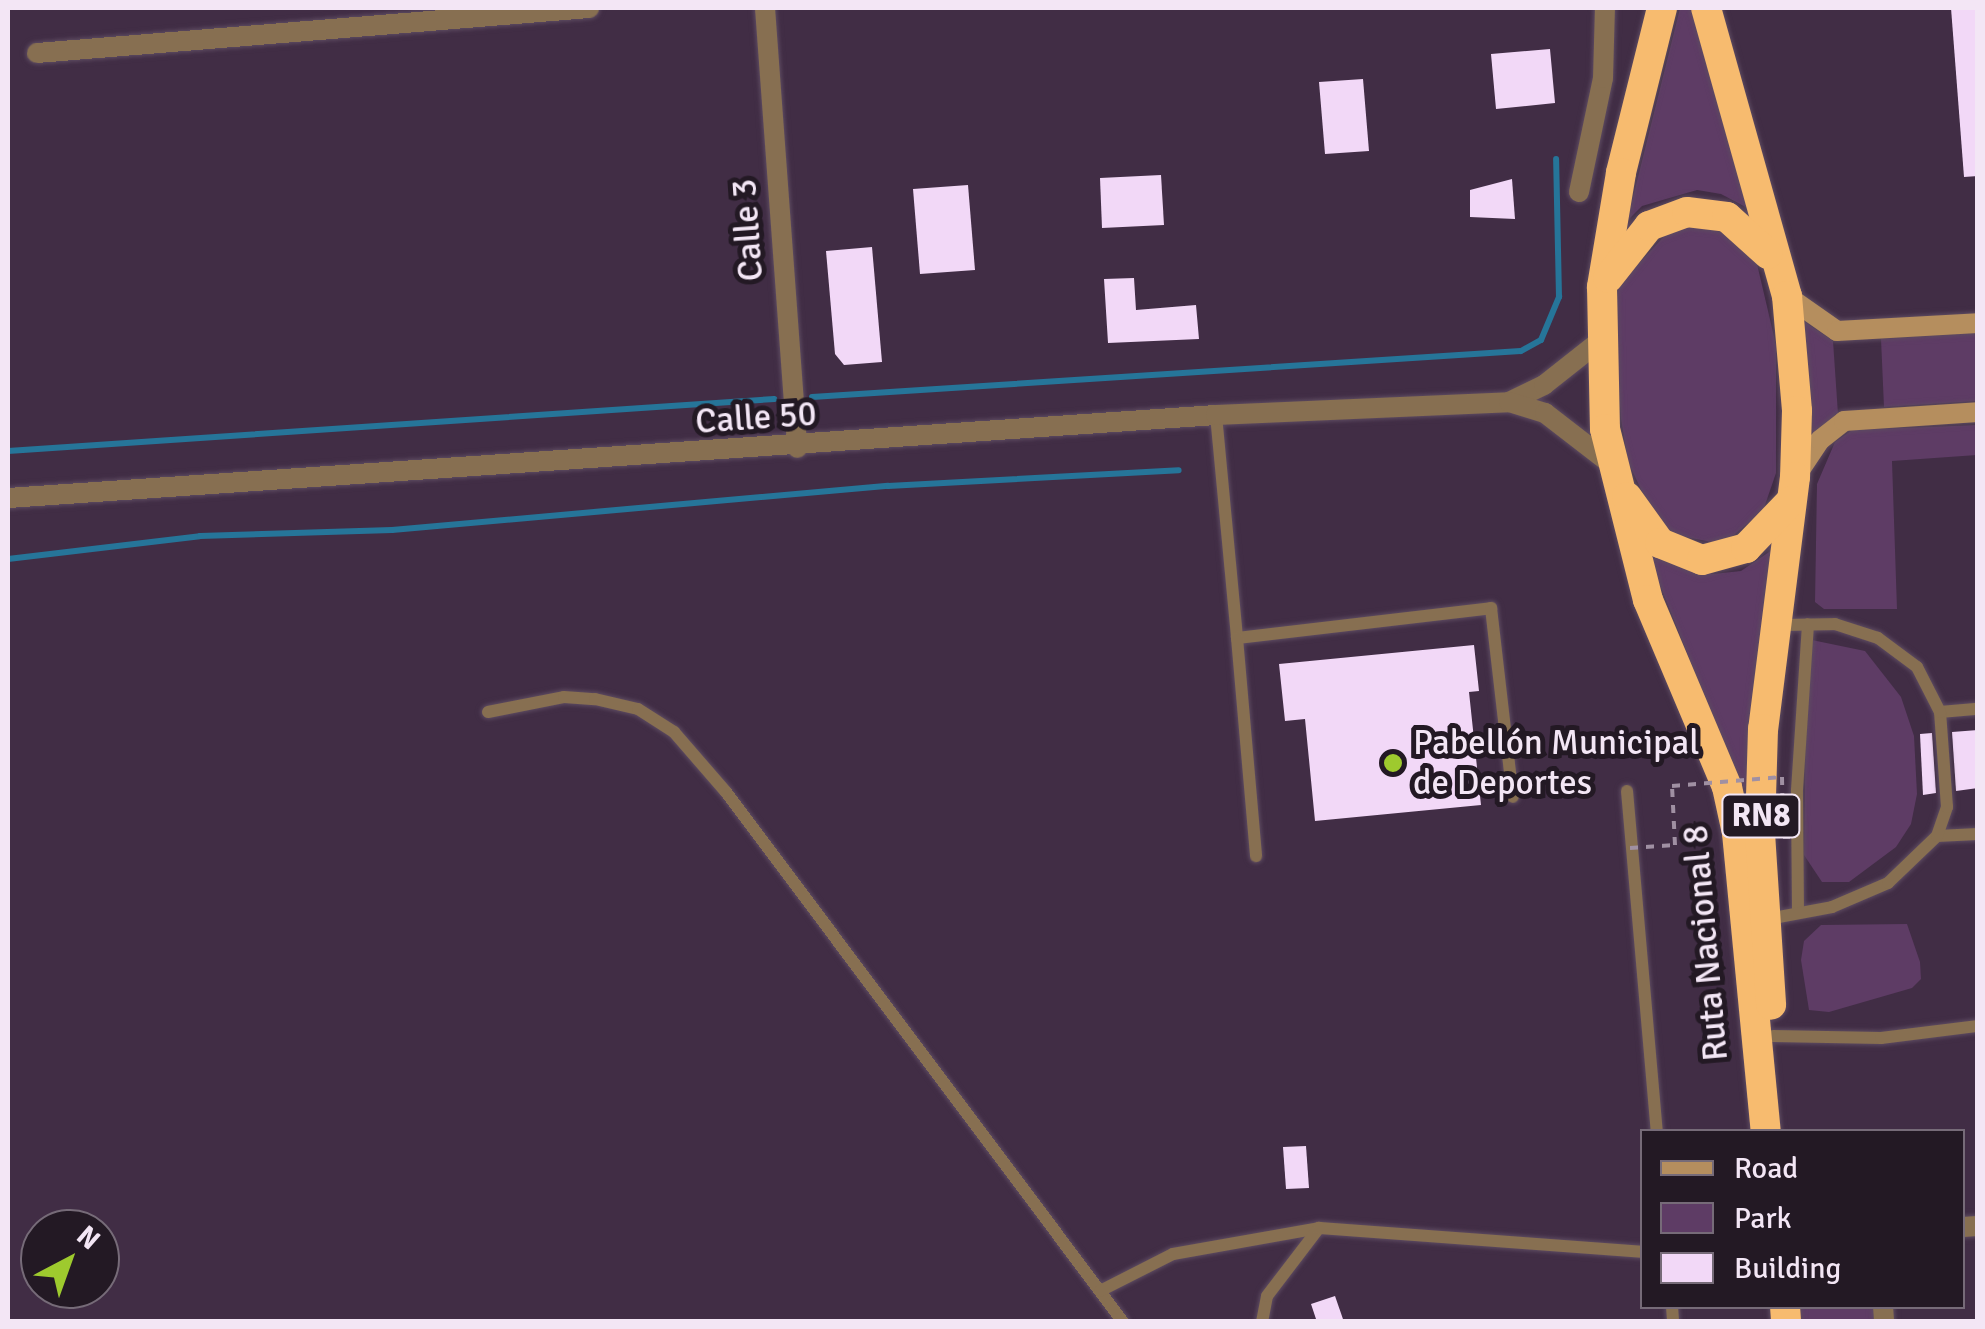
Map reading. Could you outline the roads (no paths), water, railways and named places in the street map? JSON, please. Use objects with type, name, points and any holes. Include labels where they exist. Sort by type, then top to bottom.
[{"type":"highway","name":"Ruta Nacional 8","points":[[1662,8],[1622,173],[1602,286],[1601,340],[1611,466],[1648,600],[1727,787],[1737,833],[1766,1129]]},
{"type":"highway","name":"Ruta Nacional 8","points":[[1706,8],[1782,282],[1793,489],[1762,746],[1777,1129]]},
{"type":"highway","points":[[1602,286],[1649,226],[1687,212],[1727,217],[1747,229],[1782,282]]},
{"type":"highway","name":"Ruta Nacional 8","points":[[1611,466],[1644,528],[1660,543],[1702,560],[1746,548],[1793,489]]},
{"type":"main road","points":[[1782,282],[1836,332],[1978,323]]},
{"type":"main road","points":[[1793,489],[1820,440],[1844,422],[1978,412]]},
{"type":"street","points":[[37,53],[589,8]]},
{"type":"street","name":"Calle 3","points":[[765,8],[797,448]]},
{"type":"street","points":[[1579,192],[1603,78],[1604,8]]},
{"type":"street","name":"Calle 50","points":[[1508,402],[1544,385],[1601,340]]},
{"type":"street","name":"Calle 50","points":[[8,498],[797,448],[1216,415],[1508,402],[1545,413],[1611,466]]},
{"type":"lane","points":[[1216,415],[1256,856]]},
{"type":"lane","points":[[1237,638],[1491,608],[1514,797]]},
{"type":"lane","points":[[1798,912],[1797,790],[1808,624]]},
{"type":"lane","points":[[1766,920],[1863,898],[1888,883],[1937,836],[1947,807],[1940,712],[1917,667],[1878,638],[1835,624],[1774,625]]},
{"type":"lane","points":[[488,712],[564,697],[596,699],[638,709],[674,732],[726,792],[1123,1322]]},
{"type":"lane","points":[[1940,712],[1978,710]]},
{"type":"lane","points":[[1627,791],[1658,1129]]},
{"type":"lane","points":[[1937,836],[1978,834]]},
{"type":"lane","points":[[1774,1036],[1880,1038],[1978,1026]]},
{"type":"lane","points":[[1100,1291],[1173,1254],[1319,1228],[1640,1252]]},
{"type":"lane","points":[[1262,1322],[1267,1296],[1319,1228]]},
{"type":"waterway","points":[[812,397],[1521,351],[1541,340],[1559,297],[1556,159]]},
{"type":"waterway","points":[[8,451],[774,399]]},
{"type":"waterway","points":[[8,559],[200,536],[392,530],[888,486],[1179,470]]},
{"type":"place","name":"Pabellón Municipal de Deportes","points":[[1393,763]]}]
